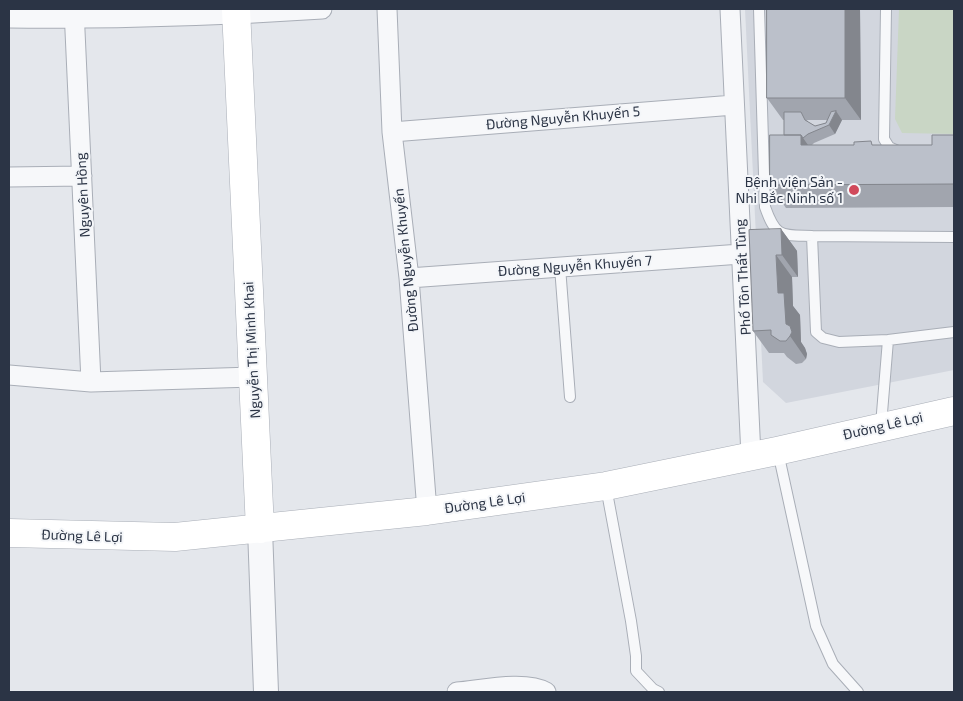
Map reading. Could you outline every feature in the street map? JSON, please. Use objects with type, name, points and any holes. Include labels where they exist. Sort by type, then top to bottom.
[{"type":"main road","name":"Nguyễn Thị Minh Khai","points":[[237,12],[260,529]]},
{"type":"main road","name":"Đường Lê Lợi","points":[[9,533],[175,537],[427,511],[606,486],[777,451],[954,410]]},
{"type":"street","points":[[9,18],[74,14],[322,9]]},
{"type":"street","name":"Đường Nguyễn Khuyến","points":[[387,9],[392,132],[409,278],[427,511]]},
{"type":"street","name":"Phố Tôn Thất Tùng","points":[[730,9],[751,456]]},
{"type":"street","name":"Nguyên Hồng","points":[[74,14],[91,382]]},
{"type":"street","name":"Đường Nguyễn Khuyến 5","points":[[392,132],[734,105]]},
{"type":"street","points":[[9,176],[82,176]]},
{"type":"street","name":"Đường Nguyễn Khuyến 7","points":[[409,278],[741,254]]},
{"type":"street","points":[[9,375],[91,382],[253,376]]},
{"type":"street","name":"Nguyễn Thị Minh Khai","points":[[260,529],[266,692]]},
{"type":"street","points":[[457,692],[531,687],[546,692]]},
{"type":"lane","points":[[759,9],[765,207],[779,233],[812,236],[954,236]]},
{"type":"lane","points":[[886,9],[884,140],[889,147],[900,152],[909,152]]},
{"type":"lane","points":[[812,236],[816,332],[823,338],[838,342],[888,340],[954,332]]},
{"type":"lane","points":[[560,267],[570,397]]},
{"type":"lane","points":[[881,426],[888,340]]},
{"type":"lane","points":[[777,451],[816,626],[833,664],[858,692]]},
{"type":"lane","points":[[606,486],[631,620],[636,671],[653,689],[659,692]]},
{"type":"shaded area","name":"Bệnh viện Sản - Nhi Bắc Ninh số 1","points":[[745,9],[954,9],[954,370],[786,403],[763,382]]},
{"type":"green space","points":[[899,9],[954,9],[954,134],[902,133],[895,119]]},
{"type":"building","points":[[767,9],[845,9],[845,98],[767,98]]},
{"type":"building","points":[[836,111],[829,125],[803,138],[801,135],[784,135],[784,112],[801,112],[805,120],[815,126],[826,123],[831,112]]},
{"type":"building","points":[[770,135],[801,135],[801,145],[854,145],[854,142],[871,141],[872,145],[932,145],[932,135],[954,135],[954,184],[770,185]]},
{"type":"building","points":[[781,229],[782,255],[776,255],[778,293],[784,293],[786,324],[790,326],[792,332],[786,341],[780,341],[771,335],[771,330],[753,331],[749,230]]},
{"type":"place","name":"Bệnh viện Sản - Nhi Bắc Ninh số 1","points":[[854,190]]}]
